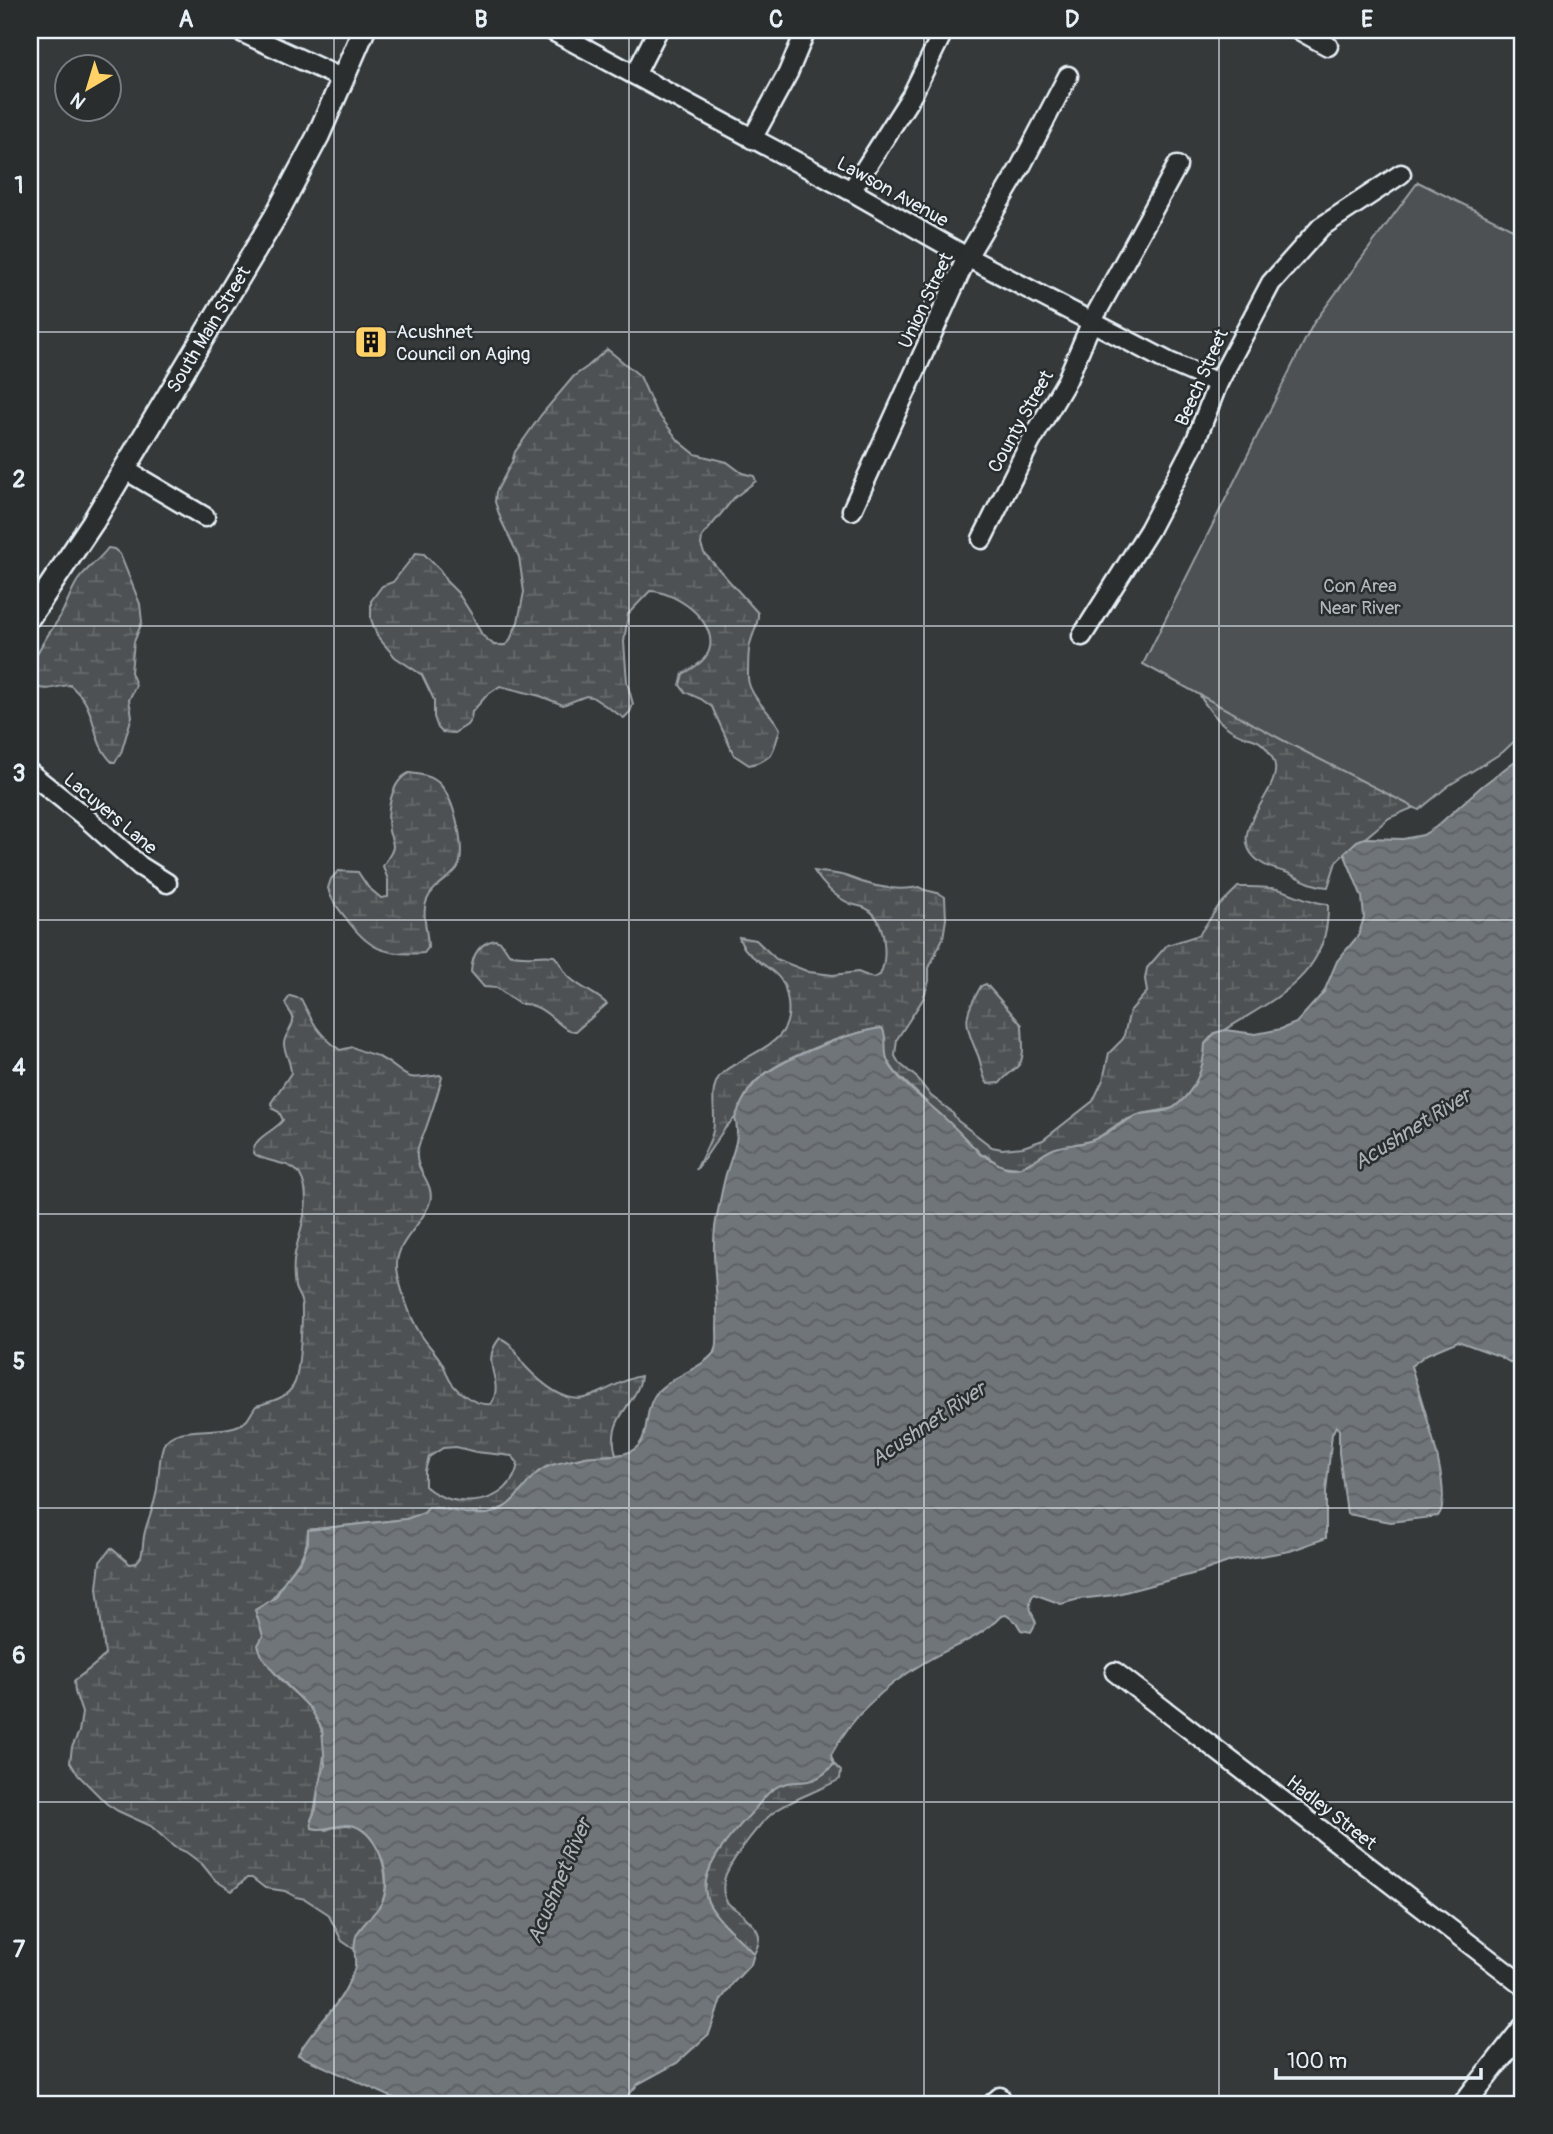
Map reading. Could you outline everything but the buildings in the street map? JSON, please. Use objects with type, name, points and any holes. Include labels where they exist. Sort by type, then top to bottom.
[{"type":"main road","name":"South Main Street","points":[[30,616],[88,530],[289,191],[365,30]]},
{"type":"main road","points":[[1464,2104],[1523,2029]]},
{"type":"street","points":[[237,30],[343,79]]},
{"type":"street","name":"Lawson Avenue","points":[[551,30],[851,191],[967,257],[1169,362],[1218,383]]},
{"type":"street","points":[[635,75],[658,30]]},
{"type":"street","points":[[752,139],[788,73],[806,30]]},
{"type":"street","points":[[851,191],[912,95],[944,30]]},
{"type":"street","points":[[1299,30],[1328,46]]},
{"type":"street","name":"Union Street","points":[[852,510],[967,257],[1021,166],[1068,76]]},
{"type":"street","name":"County Street","points":[[982,539],[1030,443],[1067,380],[1092,321],[1177,166]]},
{"type":"street","name":"Beech Street","points":[[1082,636],[1149,530],[1196,440],[1218,383],[1271,283],[1321,227],[1401,174]]},
{"type":"street","points":[[124,469],[205,517]]},
{"type":"street","name":"Lacuyers Lane","points":[[30,773],[140,866],[167,883]]},
{"type":"street","name":"Hadley Street","points":[[1115,1672],[1523,1986]]},
{"type":"green space","name":"Con Area Near River","points":[[1418,182],[1523,234],[1523,733],[1503,752],[1448,786],[1419,810],[1143,664],[1313,324]]},
{"type":"green space","points":[[607,349],[640,376],[655,410],[679,441],[695,454],[727,462],[742,473],[754,476],[756,481],[734,498],[702,537],[701,545],[704,553],[758,613],[748,657],[749,685],[780,729],[771,754],[757,763],[749,765],[734,755],[712,707],[685,692],[680,685],[683,674],[700,663],[709,652],[710,637],[706,626],[691,608],[660,592],[650,591],[628,614],[624,642],[627,682],[633,704],[624,718],[592,697],[586,696],[563,705],[500,686],[487,695],[472,712],[467,725],[454,733],[442,732],[434,717],[434,700],[422,675],[395,657],[377,636],[371,619],[371,601],[382,586],[393,582],[416,553],[424,554],[440,570],[458,593],[482,635],[494,645],[505,645],[509,642],[518,622],[524,592],[519,557],[501,520],[495,502],[496,492],[515,452],[541,415],[574,376]]},
{"type":"green space","points":[[108,548],[120,554],[140,604],[142,622],[134,642],[131,672],[136,685],[129,700],[132,716],[121,753],[115,762],[112,762],[102,748],[89,710],[78,693],[70,685],[49,689],[38,687],[32,681],[31,673],[37,654],[78,580]]},
{"type":"green space","points":[[1190,675],[1458,777],[1424,803],[1389,818],[1365,838],[1357,841],[1336,862],[1328,887],[1312,884],[1266,866],[1250,852],[1247,839],[1249,826],[1271,784],[1275,771],[1273,759],[1259,742],[1238,734],[1217,719],[1202,699]]},
{"type":"green space","points":[[409,773],[429,777],[441,786],[452,807],[461,845],[461,856],[456,870],[434,889],[425,905],[428,948],[424,953],[410,954],[378,948],[361,937],[337,907],[328,888],[338,871],[358,872],[368,887],[381,898],[388,897],[388,880],[383,866],[393,847],[388,823],[389,806],[398,783]]},
{"type":"green space","points":[[814,871],[883,887],[919,887],[945,897],[943,938],[929,968],[929,981],[923,999],[897,1039],[895,1056],[958,1121],[992,1147],[1002,1149],[1023,1147],[1043,1140],[1093,1101],[1103,1080],[1109,1053],[1123,1039],[1130,1011],[1147,992],[1147,968],[1167,945],[1199,935],[1218,907],[1238,887],[1273,888],[1328,904],[1326,928],[1320,949],[1297,981],[1263,1006],[1225,1030],[1215,1033],[1205,1044],[1200,1077],[1185,1098],[1174,1108],[1141,1114],[1121,1122],[1093,1141],[1056,1148],[1020,1168],[1000,1166],[982,1155],[897,1074],[886,1055],[882,1028],[851,1035],[815,1048],[766,1073],[752,1086],[737,1115],[696,1170],[713,1131],[713,1096],[719,1077],[781,1034],[788,1016],[788,1003],[781,980],[747,952],[739,937],[756,940],[776,959],[809,972],[833,975],[858,972],[873,978],[880,975],[883,968],[884,939],[878,921],[864,907],[851,904],[835,894]]},
{"type":"green space","points":[[495,940],[501,942],[509,954],[554,956],[570,978],[607,1004],[576,1031],[564,1027],[538,1008],[519,1004],[497,988],[484,987],[471,972],[473,961],[481,947]]},
{"type":"green space","points":[[986,984],[1022,1025],[1023,1047],[1018,1066],[1000,1083],[988,1084],[969,1033],[967,1019],[975,996],[981,986]]},
{"type":"green space","points":[[290,996],[301,999],[317,1028],[340,1050],[353,1047],[376,1056],[410,1077],[442,1077],[417,1153],[419,1166],[430,1189],[430,1202],[398,1255],[397,1270],[412,1319],[422,1337],[440,1359],[454,1386],[474,1401],[491,1404],[496,1387],[491,1356],[500,1338],[512,1347],[537,1378],[552,1390],[568,1397],[585,1398],[641,1376],[636,1392],[615,1429],[616,1455],[587,1457],[549,1466],[538,1472],[509,1505],[489,1514],[460,1513],[440,1508],[406,1519],[308,1530],[301,1558],[266,1604],[264,1639],[270,1665],[278,1677],[312,1711],[324,1740],[322,1768],[311,1820],[326,1830],[345,1824],[358,1827],[375,1844],[384,1869],[385,1894],[377,1910],[361,1930],[354,1949],[342,1941],[328,1914],[305,1899],[285,1891],[265,1888],[252,1878],[247,1878],[232,1891],[215,1880],[202,1864],[174,1847],[151,1826],[107,1804],[78,1775],[70,1762],[82,1713],[74,1681],[105,1654],[97,1588],[100,1562],[111,1548],[130,1564],[136,1563],[141,1557],[145,1530],[156,1495],[163,1446],[169,1438],[189,1431],[238,1426],[247,1420],[256,1406],[284,1396],[295,1382],[302,1317],[301,1301],[294,1283],[294,1263],[305,1212],[306,1193],[296,1170],[253,1153],[257,1142],[283,1120],[271,1103],[291,1073],[284,1045],[293,1018],[285,1003]],"holes":[[[456,1447],[512,1456],[518,1463],[505,1488],[493,1496],[465,1501],[450,1499],[425,1486],[429,1457],[443,1448]]]},
{"type":"green space","points":[[834,1764],[841,1771],[840,1779],[792,1801],[771,1815],[748,1839],[726,1874],[723,1887],[726,1900],[752,1923],[758,1932],[759,1941],[754,1954],[723,1923],[708,1902],[705,1890],[711,1865],[727,1840],[769,1792],[779,1785],[817,1778]]},
{"type":"water","name":"Acushnet River","points":[[1523,755],[1523,1370],[1499,1356],[1458,1341],[1427,1354],[1411,1366],[1439,1467],[1442,1505],[1438,1516],[1391,1522],[1347,1514],[1339,1453],[1339,1430],[1336,1426],[1332,1434],[1326,1492],[1326,1538],[1290,1551],[1231,1561],[1114,1595],[1061,1604],[1034,1594],[1030,1604],[1036,1623],[1031,1632],[1021,1630],[1016,1622],[1006,1615],[1001,1616],[975,1637],[927,1661],[898,1680],[860,1713],[831,1755],[834,1764],[825,1773],[809,1781],[787,1783],[772,1790],[719,1852],[707,1878],[705,1890],[708,1902],[723,1923],[754,1954],[751,1964],[721,2000],[709,2034],[677,2063],[638,2084],[621,2104],[407,2104],[298,2055],[347,1986],[355,1966],[354,1946],[357,1934],[381,1904],[386,1885],[386,1874],[379,1852],[367,1834],[348,1825],[312,1828],[311,1820],[316,1809],[325,1765],[322,1729],[311,1709],[273,1671],[258,1645],[263,1636],[255,1610],[276,1597],[283,1583],[302,1559],[308,1542],[308,1530],[406,1519],[424,1513],[429,1507],[487,1514],[507,1506],[534,1476],[549,1466],[585,1457],[619,1455],[637,1447],[644,1435],[654,1396],[666,1384],[706,1360],[716,1349],[714,1234],[723,1186],[735,1146],[735,1118],[754,1084],[778,1066],[833,1041],[882,1028],[887,1059],[900,1078],[981,1155],[1009,1168],[1024,1166],[1053,1149],[1095,1139],[1136,1116],[1173,1108],[1194,1085],[1203,1062],[1205,1044],[1215,1033],[1225,1030],[1256,1034],[1281,1029],[1296,1023],[1324,992],[1337,961],[1358,936],[1364,918],[1362,897],[1344,853],[1357,841],[1365,838],[1403,839],[1423,835]]},
{"type":"place","name":"Acushnet Council on Aging","points":[[371,342]]}]
